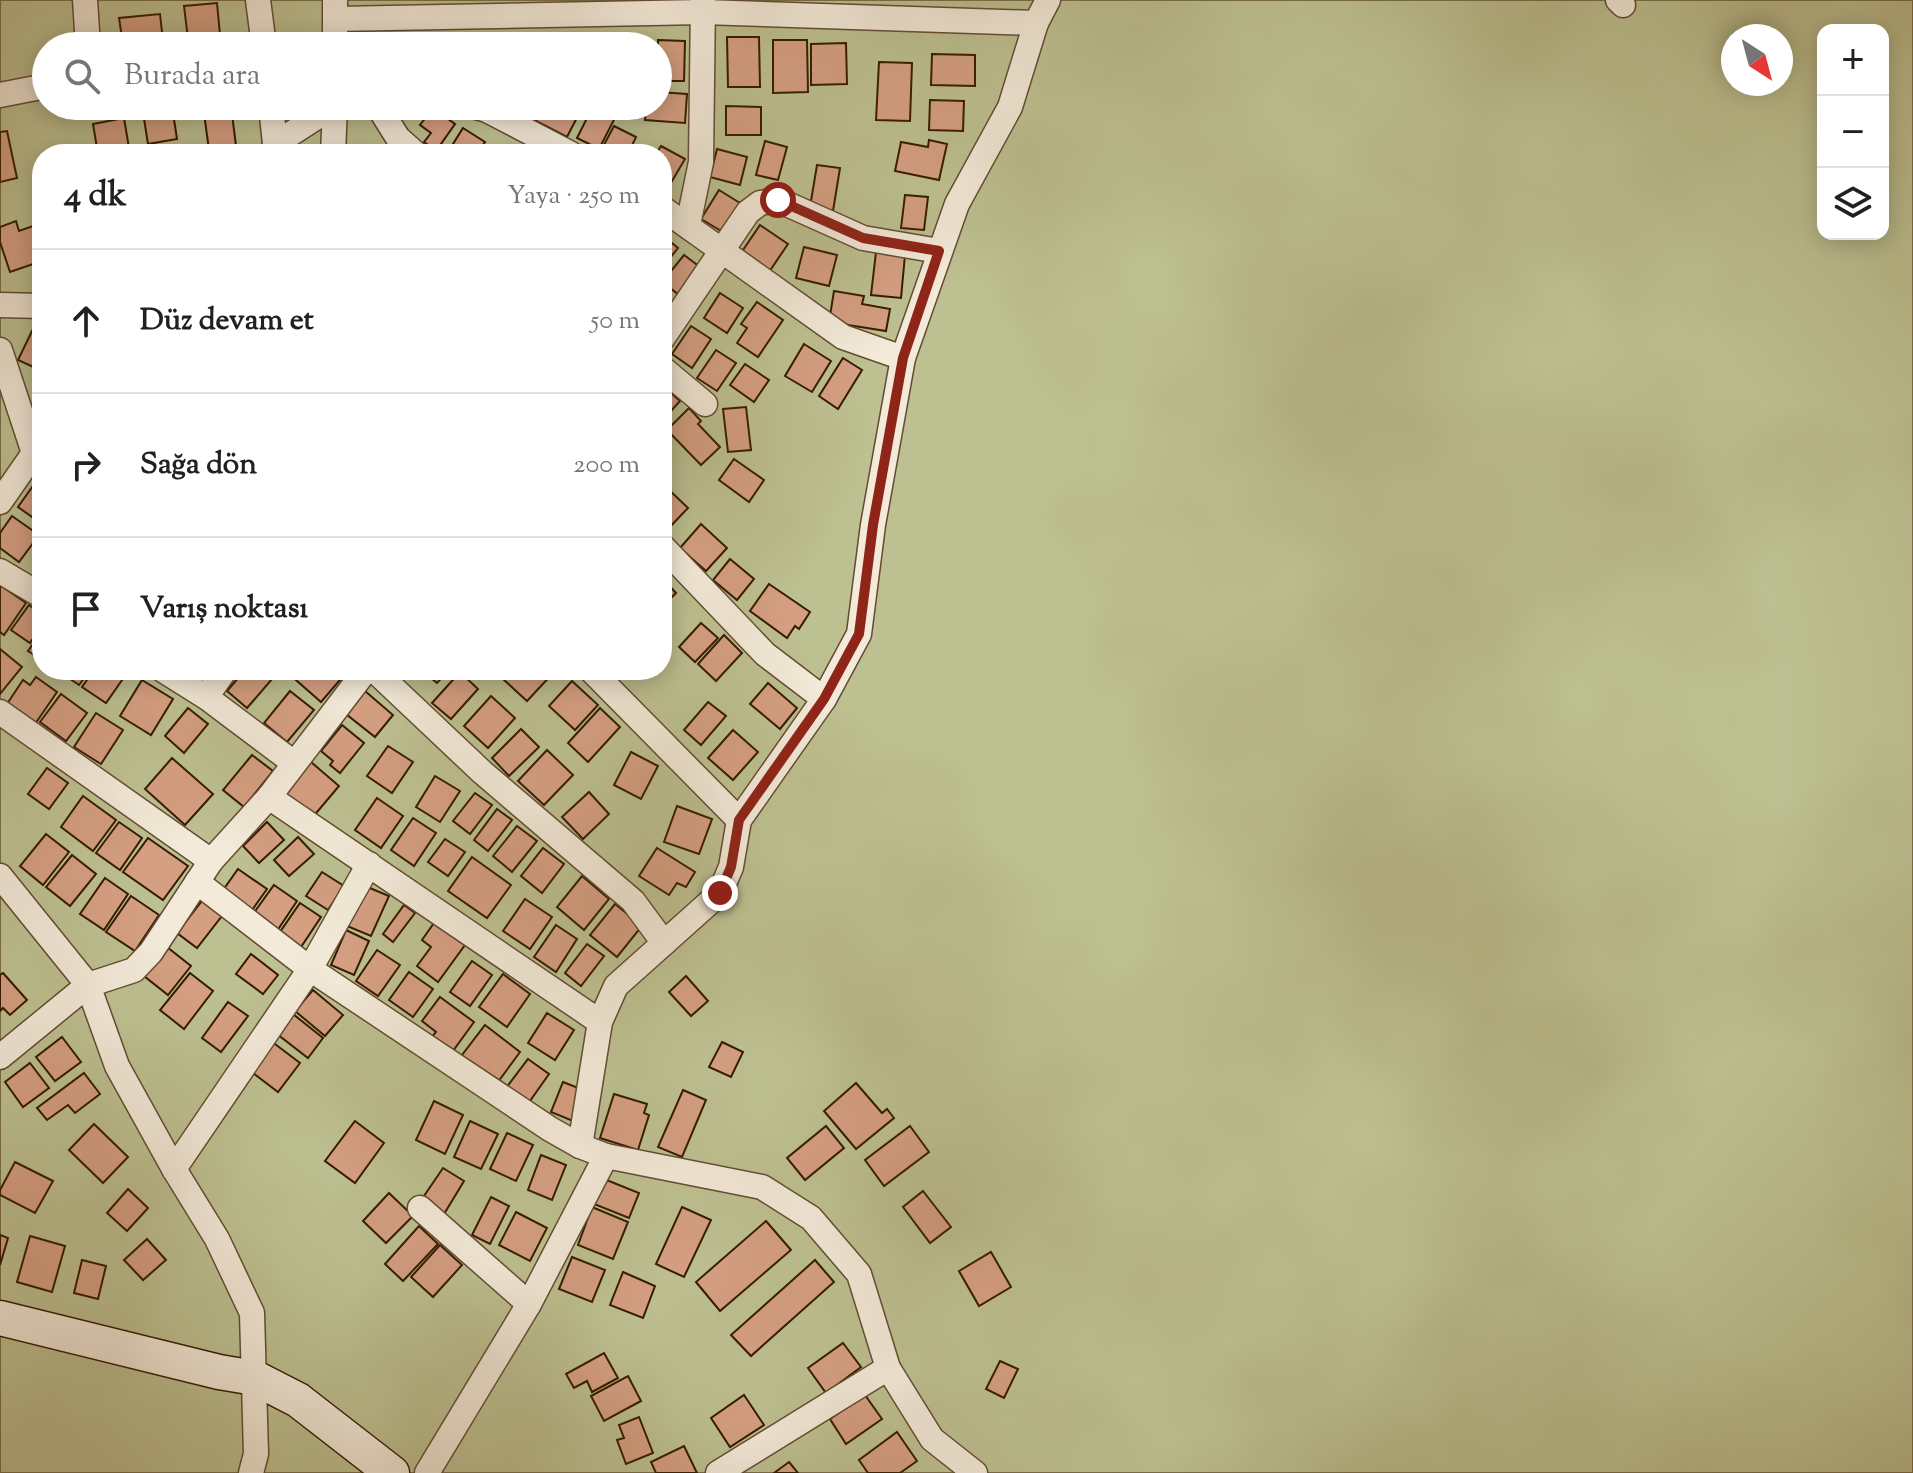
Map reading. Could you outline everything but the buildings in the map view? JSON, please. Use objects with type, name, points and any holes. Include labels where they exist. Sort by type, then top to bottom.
[{"type":"main road","points":[[0,1318],[219,1372],[255,1378],[298,1400],[392,1473]]},
{"type":"street","points":[[85,0],[87,32]]},
{"type":"street","points":[[258,0],[262,32]]},
{"type":"street","points":[[580,1146],[600,1022],[616,986],[720,893],[731,867],[739,820],[824,699],[859,634],[873,525],[903,358],[957,204],[1010,107],[1036,23],[1048,0]]},
{"type":"street","points":[[335,32],[335,9],[703,6],[1036,23]]},
{"type":"street","points":[[688,225],[701,162],[703,6]]},
{"type":"street","points":[[0,95],[32,89]]},
{"type":"street","points":[[272,120],[274,144]]},
{"type":"street","points":[[281,144],[314,120]]},
{"type":"street","points":[[333,144],[334,120]]},
{"type":"street","points":[[387,120],[405,144]]},
{"type":"street","points":[[506,120],[552,144]]},
{"type":"street","points":[[672,325],[748,212],[760,203],[778,200],[863,238],[939,251]]},
{"type":"street","points":[[672,215],[843,337],[903,358]]},
{"type":"street","points":[[0,305],[32,306]]},
{"type":"street","points":[[0,350],[32,430]]},
{"type":"street","points":[[672,376],[705,404]]},
{"type":"street","points":[[0,502],[32,458]]},
{"type":"street","points":[[672,556],[765,654],[824,699]]},
{"type":"street","points":[[0,571],[32,590]]},
{"type":"street","points":[[179,680],[294,763]]},
{"type":"street","points":[[206,697],[218,680]]},
{"type":"street","points":[[0,1057],[88,985],[134,970],[151,952],[211,861],[269,797],[358,680]]},
{"type":"street","points":[[385,680],[482,772],[633,901],[664,943]]},
{"type":"street","points":[[601,680],[739,820]]},
{"type":"street","points":[[0,712],[211,861]]},
{"type":"street","points":[[269,797],[600,1022]]},
{"type":"street","points":[[174,1169],[310,969],[369,864]]},
{"type":"street","points":[[0,876],[88,985],[117,1066],[217,1239],[252,1313],[256,1454],[251,1473]]},
{"type":"street","points":[[197,882],[310,969],[580,1146],[606,1156],[762,1187],[811,1218],[859,1274],[888,1368],[932,1439],[975,1473]]},
{"type":"street","points":[[427,1473],[529,1304],[606,1156]]},
{"type":"street","points":[[420,1208],[529,1304]]},
{"type":"street","points":[[718,1473],[888,1368]]},
{"type":"green space","points":[[0,0],[1913,0],[1913,1473],[0,1473]]},
{"type":"route","points":[[720,893],[731,867],[739,820],[824,699],[859,634],[873,525],[903,358],[939,251],[863,238],[778,200]]}]
